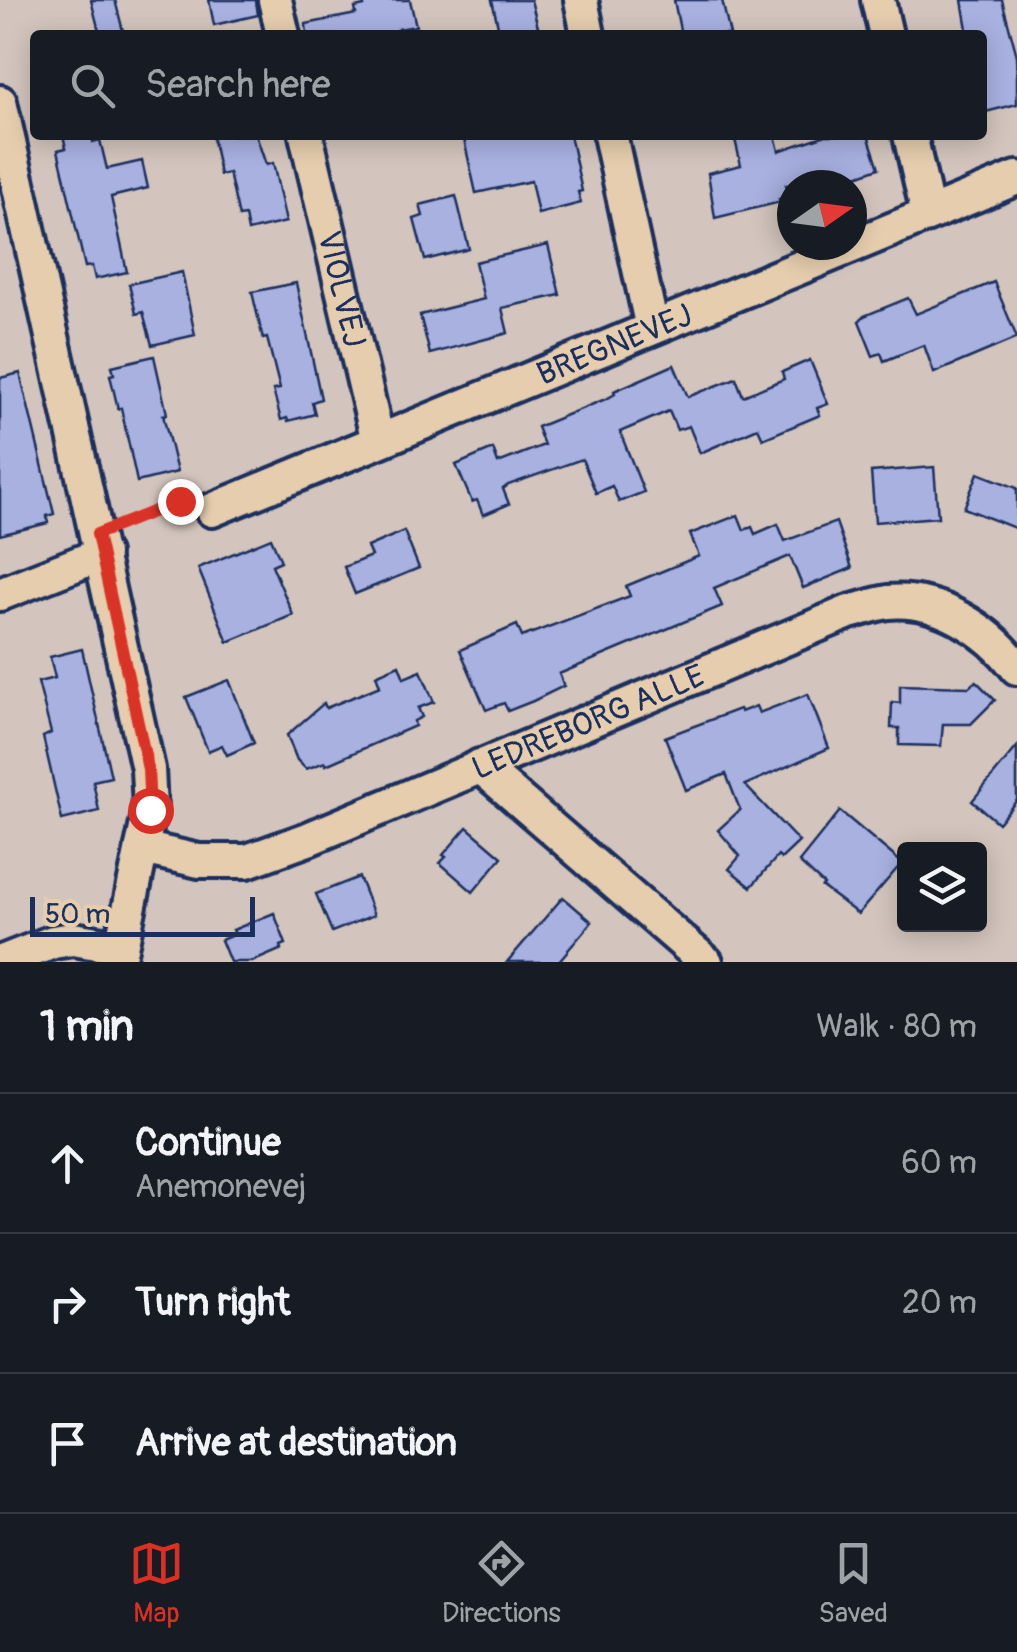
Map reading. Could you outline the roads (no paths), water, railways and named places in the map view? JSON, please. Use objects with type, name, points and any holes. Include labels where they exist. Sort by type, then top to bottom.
[{"type":"street","points":[[274,0],[282,30]]},
{"type":"street","points":[[580,0],[587,30]]},
{"type":"street","points":[[878,0],[885,30]]},
{"type":"street","points":[[0,102],[148,769],[150,810],[119,954],[73,939],[53,942],[2,962]]},
{"type":"street","name":"VIOLVEJ","points":[[307,140],[378,441]]},
{"type":"street","points":[[611,140],[652,328]]},
{"type":"street","points":[[911,140],[928,214]]},
{"type":"street","name":"BREGNEVEJ","points":[[196,505],[378,441],[1017,178]]},
{"type":"street","points":[[0,594],[99,544]]},
{"type":"street","name":"LEDREBORG ALLE","points":[[142,848],[199,861],[246,861],[849,612],[890,602],[930,606],[967,622],[1004,650],[1017,668]]},
{"type":"street","points":[[480,766],[706,962]]}]
